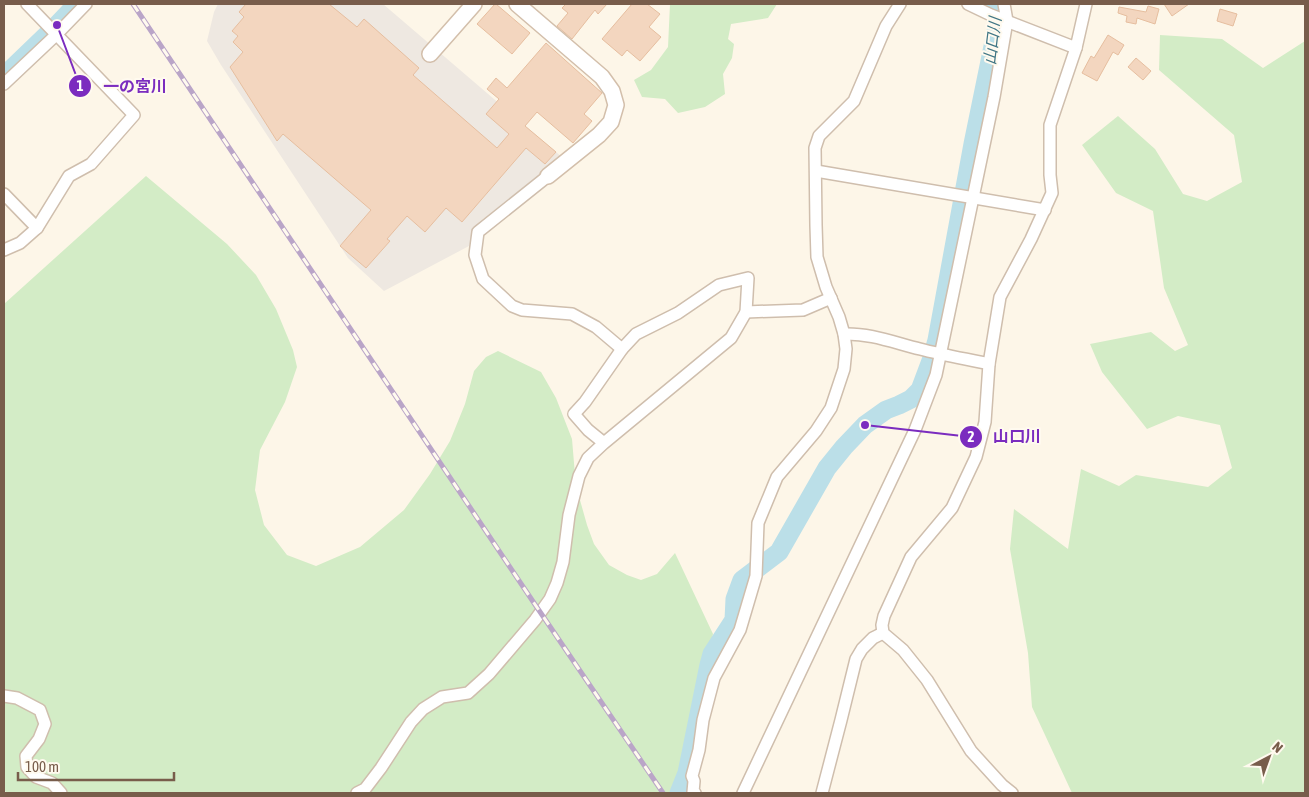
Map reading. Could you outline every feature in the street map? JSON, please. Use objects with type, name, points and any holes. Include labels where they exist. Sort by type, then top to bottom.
[{"type":"street","points":[[4,250],[20,243],[37,228],[69,176],[91,164],[134,116],[27,4]]},
{"type":"street","points":[[4,84],[86,4]]},
{"type":"street","points":[[430,54],[474,4]]},
{"type":"street","points":[[517,4],[602,77],[612,91],[616,105],[611,122],[599,135],[478,232],[475,255],[483,279],[512,306],[522,310],[572,314],[596,327],[622,349]]},
{"type":"street","points":[[695,793],[693,792],[694,781],[692,776],[699,750],[703,720],[714,678],[740,630],[756,576],[758,523],[777,477],[816,431],[831,408],[844,369],[846,349],[844,334],[817,257],[815,148],[819,136],[854,101],[886,26],[900,4]]},
{"type":"street","points":[[968,4],[991,15],[1076,48]]},
{"type":"street","points":[[743,793],[915,430],[936,374],[994,97],[1006,21],[1004,4]]},
{"type":"street","points":[[882,633],[884,616],[911,557],[952,508],[976,457],[985,422],[989,364],[1000,297],[1031,239],[1052,194],[1050,125],[1076,48],[1086,4]]},
{"type":"street","points":[[816,171],[1045,210]]},
{"type":"street","points":[[4,194],[37,228]]},
{"type":"street","points":[[356,793],[365,789],[411,722],[423,709],[442,697],[468,693],[489,674],[535,620],[550,599],[557,583],[563,562],[569,515],[579,476],[588,458],[604,442],[731,338],[746,312],[748,278],[720,285],[678,314],[636,334],[622,349],[586,402],[574,414],[588,430],[604,442]]},
{"type":"street","points":[[746,312],[803,310],[831,298]]},
{"type":"street","points":[[844,334],[875,337],[922,350],[989,364]]},
{"type":"street","points":[[822,793],[856,659],[862,649],[873,638],[882,633]]},
{"type":"street","points":[[882,633],[903,650],[928,680],[971,751],[1002,785],[1012,793]]},
{"type":"street","points":[[4,696],[17,698],[40,710],[46,724],[39,739],[26,756],[27,767],[36,777],[52,783],[60,793]]},
{"type":"street","points":[[689,793],[694,781]]},
{"type":"shaded area","points":[[218,4],[383,4],[563,158],[479,222],[469,246],[384,291],[348,258],[207,41],[214,12]]},
{"type":"green space","points":[[670,4],[777,4],[768,18],[731,24],[728,39],[734,44],[732,58],[723,74],[725,94],[705,107],[678,113],[665,99],[642,97],[634,80],[651,70],[668,47]]},
{"type":"green space","points":[[1160,35],[1222,39],[1263,68],[1305,41],[1305,793],[1072,793],[1032,707],[1028,653],[1010,549],[1014,509],[1068,549],[1081,469],[1119,486],[1136,475],[1208,487],[1232,468],[1220,425],[1178,416],[1147,429],[1102,372],[1090,344],[1151,332],[1175,351],[1188,345],[1164,288],[1153,211],[1116,193],[1082,145],[1118,116],[1155,149],[1183,194],[1207,201],[1242,182],[1234,135],[1159,70]]},
{"type":"green space","points":[[146,176],[227,244],[256,275],[276,309],[293,350],[297,367],[285,402],[260,450],[255,490],[264,525],[287,555],[316,566],[360,547],[404,510],[430,474],[450,441],[465,404],[474,371],[486,357],[498,351],[541,372],[556,398],[572,439],[578,493],[594,544],[609,565],[641,580],[657,574],[675,553],[713,634],[677,793],[6,793],[4,788],[4,304]]},
{"type":"building","points":[[246,4],[329,4],[357,27],[364,19],[419,68],[413,75],[497,148],[509,134],[486,114],[499,99],[487,89],[496,78],[507,88],[546,43],[602,93],[584,114],[592,121],[573,143],[537,112],[525,126],[556,152],[545,164],[526,148],[462,222],[446,208],[425,232],[407,216],[387,239],[390,241],[366,268],[340,246],[371,210],[283,134],[277,141],[230,67],[243,52],[233,42],[238,36],[232,31],[244,17],[239,12]]},
{"type":"building","points":[[495,4],[530,33],[512,54],[477,24]]},
{"type":"building","points":[[566,4],[607,4],[598,14],[595,10],[572,39],[557,26],[568,13],[562,8]]},
{"type":"building","points":[[632,4],[647,4],[660,14],[649,27],[661,37],[640,61],[627,50],[622,56],[602,39]]},
{"type":"building","points":[[1164,4],[1189,4],[1172,16]]},
{"type":"building","points":[[1148,6],[1159,9],[1155,24],[1137,18],[1136,24],[1126,22],[1127,16],[1118,13],[1119,7],[1146,12]]},
{"type":"building","points":[[1220,9],[1237,14],[1233,26],[1217,21]]},
{"type":"building","points":[[1108,35],[1124,45],[1118,55],[1113,52],[1097,81],[1082,73],[1091,56],[1094,58]]},
{"type":"building","points":[[1136,58],[1151,71],[1143,80],[1128,67]]},
{"type":"waterway","points":[[4,76],[77,4]]},
{"type":"waterway","name":"山口川","points":[[679,793],[687,773],[712,654],[734,620],[735,599],[742,580],[779,552],[827,468],[844,447],[865,425],[886,410],[911,399],[920,390],[937,340],[973,144],[997,27],[995,4]]},
{"type":"railway","points":[[133,4],[663,793]]},
{"type":"place","name":"一の宮川","points":[[57,25]]},
{"type":"place","name":"山口川","points":[[865,425]]}]
